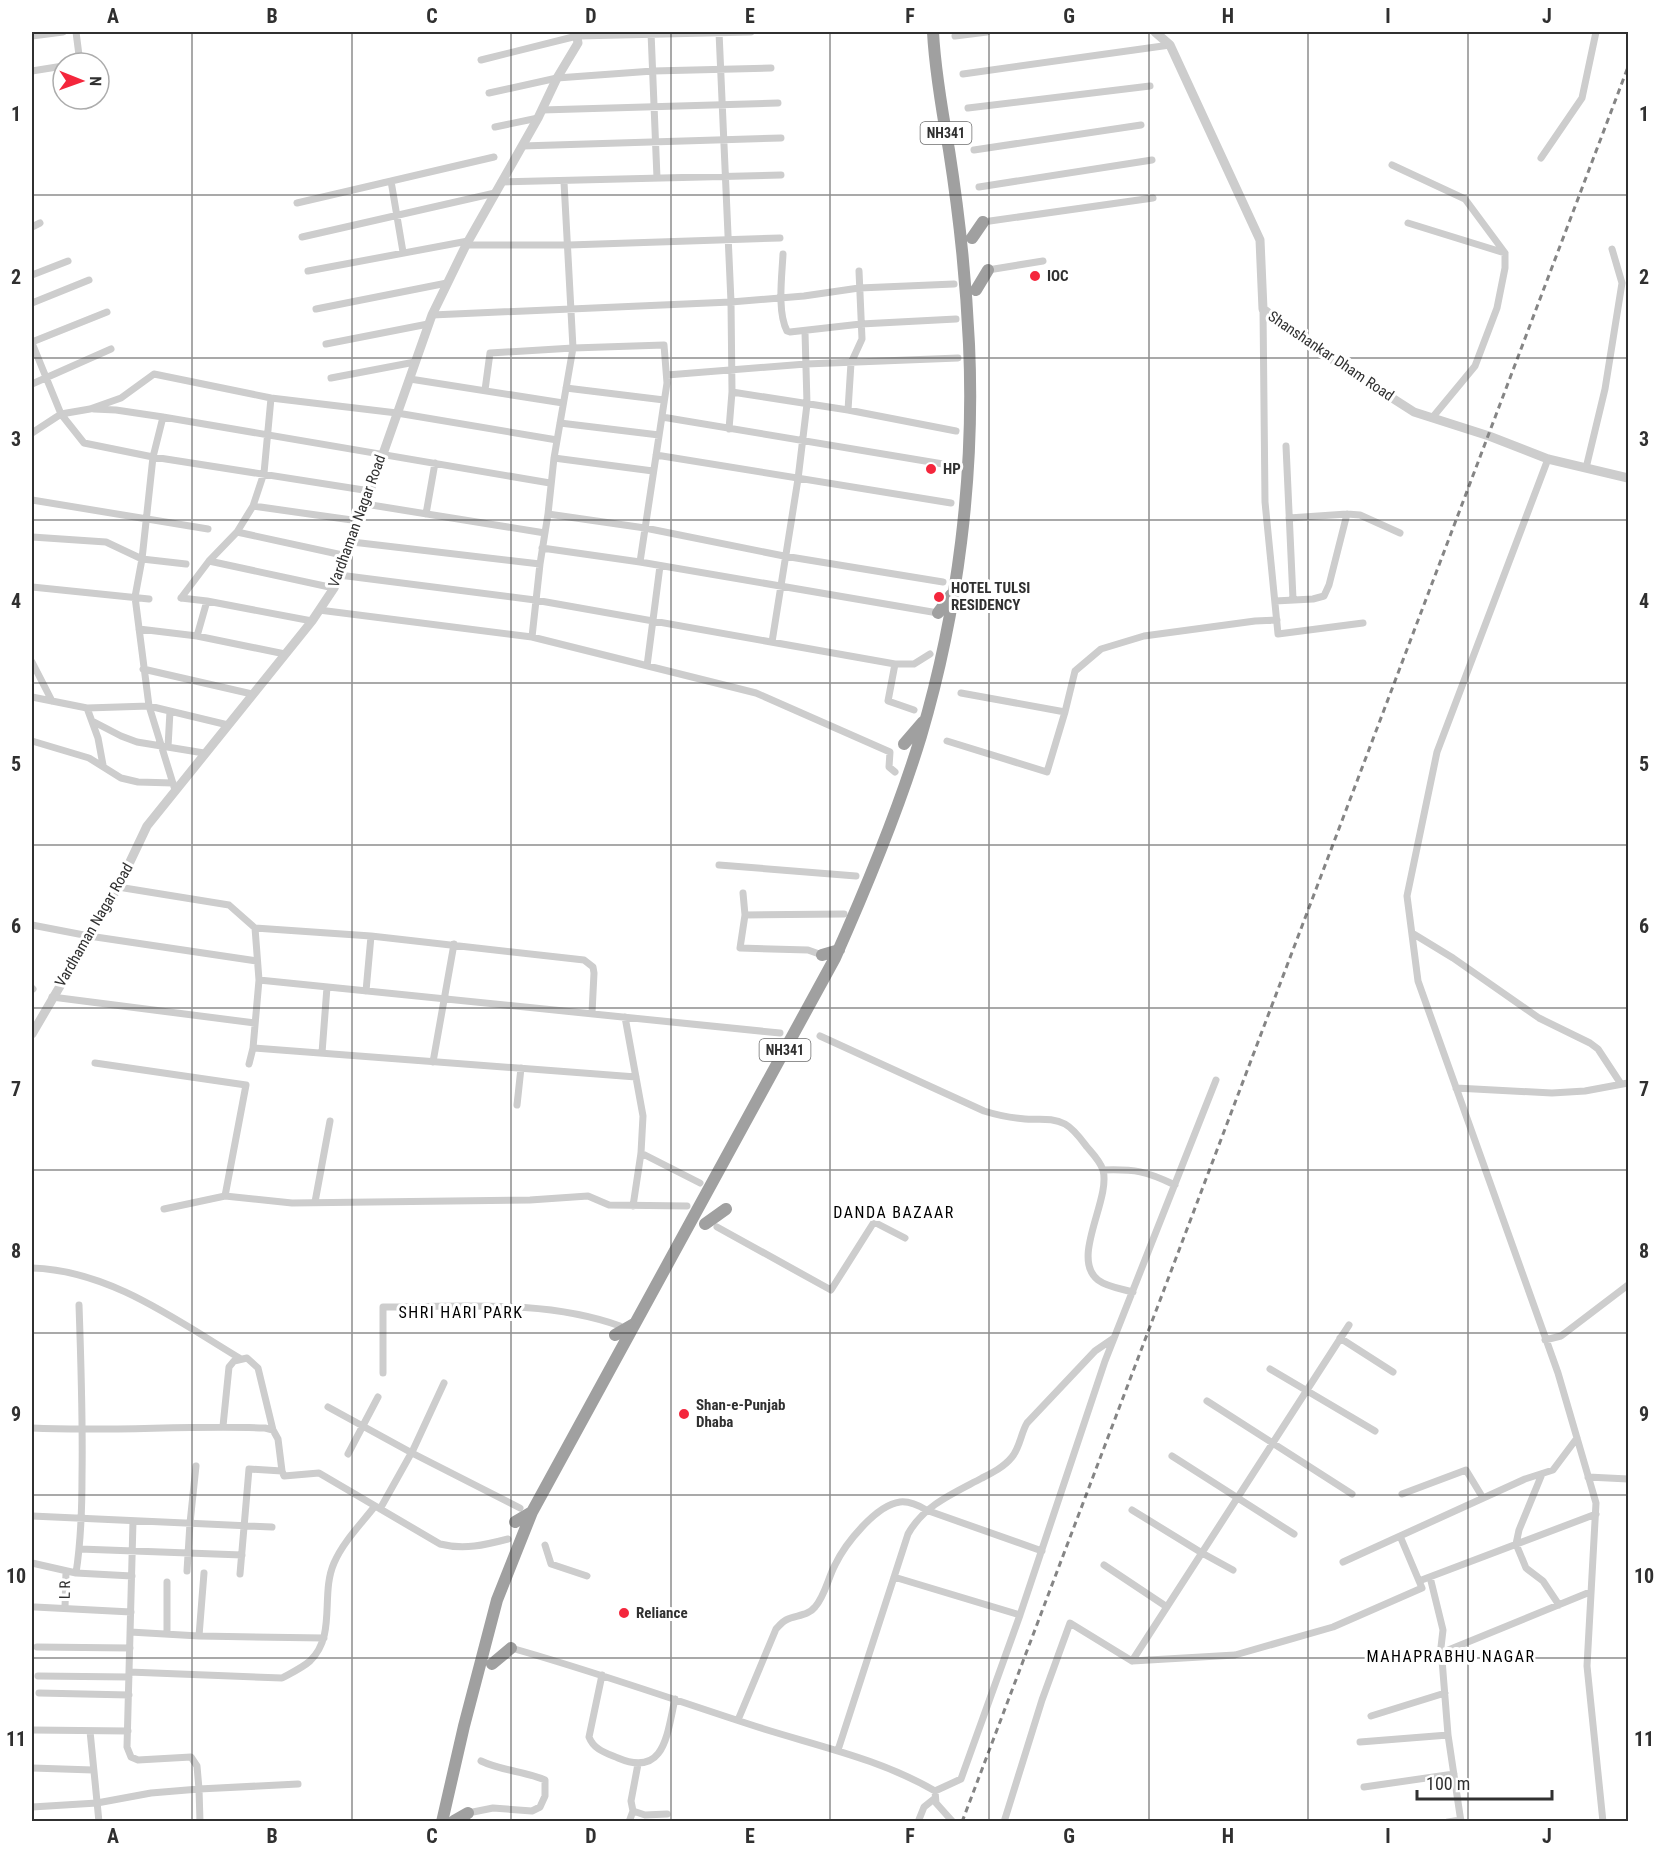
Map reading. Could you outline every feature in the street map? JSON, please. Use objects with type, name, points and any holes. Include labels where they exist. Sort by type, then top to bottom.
[{"type":"highway","name":"NH341","points":[[442,1821],[497,1600],[526,1510],[636,1323],[839,950],[894,816],[935,685],[954,589],[967,485],[970,422],[966,236],[942,115],[933,32]]},
{"type":"highway","points":[[966,236],[983,222]]},
{"type":"highway","points":[[976,290],[988,270]]},
{"type":"highway","name":"NH341","points":[[938,614],[954,589]]},
{"type":"highway","name":"NH341","points":[[904,744],[925,720]]},
{"type":"highway","points":[[822,955],[839,950]]},
{"type":"highway","points":[[687,1206],[704,1199]]},
{"type":"highway","points":[[711,1225],[726,1209]]},
{"type":"highway","points":[[617,1331],[636,1323]]},
{"type":"highway","points":[[515,1522],[526,1510]]},
{"type":"highway","points":[[492,1664],[512,1648]]},
{"type":"highway","points":[[454,1821],[468,1813]]},
{"type":"street","points":[[32,36],[63,32]]},
{"type":"street","points":[[76,32],[78,51]]},
{"type":"street","points":[[719,32],[733,370],[729,429]]},
{"type":"street","points":[[481,60],[576,34],[751,32]]},
{"type":"street","points":[[955,36],[987,32]]},
{"type":"street","name":"Shanshankar Dham Road","points":[[1155,32],[1170,45],[1260,240],[1263,309],[1339,364],[1414,412],[1489,436],[1548,459],[1629,478]]},
{"type":"street","points":[[1541,158],[1582,98],[1596,32]]},
{"type":"street","name":"Vardhaman Nagar Road","points":[[32,1034],[118,887],[147,826],[174,787],[228,725],[312,621],[334,588],[430,319],[467,243],[578,43],[576,34]]},
{"type":"street","points":[[651,34],[657,178]]},
{"type":"street","points":[[963,74],[1170,45]]},
{"type":"street","points":[[32,70],[51,68]]},
{"type":"street","points":[[489,93],[557,78],[653,71],[771,68]]},
{"type":"street","points":[[968,108],[1150,86]]},
{"type":"street","points":[[495,127],[540,114],[654,106],[778,103]]},
{"type":"street","points":[[974,150],[1141,125]]},
{"type":"street","points":[[522,146],[781,138]]},
{"type":"street","points":[[297,203],[494,157]]},
{"type":"street","points":[[979,187],[1152,160]]},
{"type":"street","points":[[1392,165],[1465,199],[1505,253],[1505,268],[1497,308],[1475,366],[1432,418]]},
{"type":"street","points":[[501,182],[781,175]]},
{"type":"street","points":[[391,181],[403,252]]},
{"type":"street","points":[[532,637],[550,483],[573,348],[564,182]]},
{"type":"street","points":[[302,237],[495,192]]},
{"type":"street","points":[[983,222],[1153,198]]},
{"type":"street","points":[[32,227],[40,223]]},
{"type":"street","points":[[1408,223],[1505,253]]},
{"type":"street","points":[[308,271],[403,252],[467,243],[568,245],[780,238]]},
{"type":"street","points":[[1586,468],[1605,389],[1622,283],[1612,249]]},
{"type":"street","points":[[783,254],[781,297],[787,331],[805,332],[861,324],[956,319]]},
{"type":"street","points":[[32,275],[68,261]]},
{"type":"street","points":[[988,270],[1043,261]]},
{"type":"street","points":[[848,410],[850,363],[862,339],[859,272]]},
{"type":"street","points":[[32,303],[89,280]]},
{"type":"street","points":[[316,309],[447,283]]},
{"type":"street","points":[[326,344],[430,319],[572,309],[731,302],[860,288],[954,284]]},
{"type":"street","points":[[1263,309],[1265,502],[1278,634],[1363,623]]},
{"type":"street","points":[[107,312],[32,342],[61,414],[84,443],[153,457],[370,491]]},
{"type":"street","points":[[772,642],[798,479],[807,404],[805,332]]},
{"type":"street","points":[[485,390],[490,353],[664,345],[666,375],[664,400],[640,562]]},
{"type":"street","points":[[32,384],[111,349]]},
{"type":"street","points":[[666,375],[806,364],[958,358]]},
{"type":"street","points":[[331,378],[415,362]]},
{"type":"street","points":[[32,433],[61,414],[90,409],[121,398],[154,374],[271,398],[397,413],[557,440]]},
{"type":"street","points":[[410,379],[564,404]]},
{"type":"street","points":[[566,388],[664,400]]},
{"type":"street","points":[[732,392],[848,410],[956,431]]},
{"type":"street","points":[[271,398],[264,473],[253,506],[237,532],[209,561],[181,598],[312,621]]},
{"type":"street","points":[[90,409],[116,410],[163,417],[550,483]]},
{"type":"street","points":[[32,741],[89,758],[121,778],[174,787],[165,747],[149,706],[135,597],[142,559],[153,457],[163,417]]},
{"type":"street","points":[[662,417],[955,466]]},
{"type":"street","points":[[560,423],[659,435]]},
{"type":"street","points":[[1286,446],[1293,599]]},
{"type":"street","points":[[656,455],[951,503]]},
{"type":"street","points":[[554,458],[653,471]]},
{"type":"street","points":[[1548,459],[1437,752],[1407,896],[1418,981],[1558,1373],[1596,1503],[1587,1666],[1603,1821]]},
{"type":"street","points":[[426,514],[435,463]]},
{"type":"street","points":[[32,500],[208,529]]},
{"type":"street","points":[[365,504],[545,533]]},
{"type":"street","points":[[253,506],[359,521]]},
{"type":"street","points":[[548,514],[645,528],[784,556],[943,582]]},
{"type":"street","points":[[1275,601],[1313,599],[1324,596],[1329,585],[1347,514]]},
{"type":"street","points":[[1289,518],[1360,515],[1400,533]]},
{"type":"street","points":[[237,532],[347,556]]},
{"type":"street","points":[[32,537],[106,542],[142,559],[186,564]]},
{"type":"street","points":[[352,542],[540,564]]},
{"type":"street","points":[[542,548],[640,562],[938,614]]},
{"type":"street","points":[[209,561],[334,588]]},
{"type":"street","points":[[647,666],[660,566]]},
{"type":"street","points":[[339,575],[536,600],[895,664],[914,664],[930,654]]},
{"type":"street","points":[[32,587],[149,599]]},
{"type":"street","points":[[197,636],[207,601]]},
{"type":"street","points":[[320,610],[532,637],[756,693],[890,752],[889,767],[895,772]]},
{"type":"street","points":[[947,741],[1047,772],[1075,671],[1101,649],[1144,636],[1277,620]]},
{"type":"street","points":[[139,629],[197,636],[285,654]]},
{"type":"street","points":[[32,662],[52,701]]},
{"type":"street","points":[[895,664],[888,701],[914,710]]},
{"type":"street","points":[[143,669],[252,694]]},
{"type":"street","points":[[960,693],[1065,712]]},
{"type":"street","points":[[32,697],[87,708],[149,706],[228,725]]},
{"type":"street","points":[[87,708],[94,722],[103,765]]},
{"type":"street","points":[[165,747],[170,711]]},
{"type":"street","points":[[94,722],[121,736],[165,747],[204,753]]},
{"type":"street","points":[[719,865],[856,876]]},
{"type":"street","points":[[118,887],[229,905],[255,928],[454,944],[588,962],[593,967],[594,973],[592,1014]]},
{"type":"street","points":[[743,893],[745,915],[740,948],[808,950],[822,955]]},
{"type":"street","points":[[745,915],[844,914]]},
{"type":"street","points":[[32,925],[89,936],[257,961]]},
{"type":"street","points":[[249,1064],[253,1048],[259,980],[255,928]]},
{"type":"street","points":[[1412,933],[1453,958],[1539,1018],[1590,1043],[1598,1049],[1625,1084],[1560,1093],[1456,1088]]},
{"type":"street","points":[[366,991],[371,936]]},
{"type":"street","points":[[433,1062],[454,944]]},
{"type":"street","points":[[259,980],[780,1033]]},
{"type":"street","points":[[322,1053],[327,987]]},
{"type":"street","points":[[52,997],[255,1023]]},
{"type":"street","points":[[625,1017],[643,1116],[641,1153],[633,1206]]},
{"type":"street","points":[[820,1036],[984,1111],[1004,1116],[1053,1119],[1072,1129],[1099,1160],[1103,1170],[1104,1186],[1088,1252],[1090,1269],[1096,1279],[1104,1284],[1133,1292]]},
{"type":"street","points":[[253,1048],[636,1077]]},
{"type":"street","points":[[95,1063],[246,1085],[225,1196]]},
{"type":"street","points":[[517,1105],[520,1068]]},
{"type":"street","points":[[918,1821],[924,1807],[935,1795],[961,1779],[1020,1615],[1114,1338],[1216,1080]]},
{"type":"street","points":[[315,1202],[330,1121]]},
{"type":"street","points":[[641,1153],[699,1183]]},
{"type":"street","points":[[1103,1170],[1136,1170],[1151,1173],[1174,1185]]},
{"type":"street","points":[[164,1209],[225,1196],[292,1203],[530,1200],[588,1196],[609,1205],[687,1206]]},
{"type":"street","points":[[711,1225],[831,1290],[874,1222],[905,1238]]},
{"type":"street","points":[[32,1268],[92,1278],[149,1304],[241,1359]]},
{"type":"street","points":[[1545,1340],[1561,1336],[1629,1285]]},
{"type":"street","points":[[76,1573],[82,1518],[83,1429],[79,1305]]},
{"type":"street","points":[[383,1373],[382,1307],[524,1307],[600,1319],[617,1331]]},
{"type":"street","points":[[1132,1661],[1349,1325]]},
{"type":"street","points":[[838,1750],[908,1534],[914,1523],[926,1510],[939,1501],[997,1470],[1011,1459],[1017,1450],[1027,1423],[1095,1351],[1114,1338]]},
{"type":"street","points":[[1340,1338],[1393,1372]]},
{"type":"street","points":[[223,1426],[229,1367],[234,1361],[247,1358],[258,1368],[273,1430],[278,1439],[284,1476],[319,1473],[440,1544],[456,1548],[474,1547],[508,1539]]},
{"type":"street","points":[[1270,1369],[1376,1431]]},
{"type":"street","points":[[38,1676],[129,1674],[282,1678],[309,1661],[318,1651],[324,1638],[327,1592],[333,1564],[344,1545],[378,1508],[412,1453],[444,1383]]},
{"type":"street","points":[[348,1454],[378,1397]]},
{"type":"street","points":[[1207,1401],[1352,1494]]},
{"type":"street","points":[[328,1407],[412,1453],[526,1510]]},
{"type":"street","points":[[32,1428],[223,1426],[273,1430]]},
{"type":"street","points":[[1343,1562],[1525,1479],[1553,1470],[1577,1438]]},
{"type":"street","points":[[1172,1456],[1294,1534]]},
{"type":"street","points":[[187,1571],[196,1466]]},
{"type":"street","points":[[240,1575],[249,1469],[282,1472]]},
{"type":"street","points":[[1402,1494],[1463,1470],[1468,1472],[1484,1498]]},
{"type":"street","points":[[1542,1473],[1519,1530],[1516,1544],[1526,1568],[1543,1581],[1559,1605]]},
{"type":"street","points":[[1588,1477],[1629,1479]]},
{"type":"street","points":[[738,1720],[776,1629],[785,1620],[813,1610],[819,1603],[836,1562],[872,1515],[883,1508],[903,1501],[915,1504],[926,1510],[1042,1551]]},
{"type":"street","points":[[1132,1510],[1202,1553],[1233,1569]]},
{"type":"street","points":[[1419,1581],[1596,1514]]},
{"type":"street","points":[[32,1516],[272,1527]]},
{"type":"street","points":[[133,1521],[128,1752],[134,1759],[191,1757],[197,1766],[200,1821]]},
{"type":"street","points":[[1004,1821],[1042,1700],[1070,1623],[1132,1661],[1235,1655],[1333,1627],[1422,1588],[1400,1536]]},
{"type":"street","points":[[545,1545],[551,1564],[587,1576]]},
{"type":"street","points":[[80,1549],[242,1555]]},
{"type":"street","points":[[32,1563],[76,1573],[132,1575]]},
{"type":"street","points":[[1104,1565],[1167,1607]]},
{"type":"street","name":"L R","points":[[65,1608],[66,1571]]},
{"type":"street","points":[[200,1636],[204,1573]]},
{"type":"street","points":[[894,1577],[1020,1615]]},
{"type":"street","points":[[1430,1577],[1443,1630],[1441,1653],[1448,1735],[1461,1821],[1448,1821]]},
{"type":"street","points":[[167,1582],[167,1634]]},
{"type":"street","points":[[1441,1653],[1590,1592]]},
{"type":"street","points":[[35,1607],[131,1612]]},
{"type":"street","points":[[130,1632],[200,1636],[324,1638]]},
{"type":"street","points":[[38,1647],[130,1648]]},
{"type":"street","points":[[512,1648],[838,1750],[905,1775],[935,1795],[953,1821]]},
{"type":"street","points":[[602,1675],[590,1730],[591,1742],[596,1748],[638,1764],[653,1760],[659,1754],[666,1740],[675,1699]]},
{"type":"street","points":[[39,1693],[129,1695]]},
{"type":"street","points":[[1371,1716],[1445,1693]]},
{"type":"street","points":[[32,1730],[128,1731]]},
{"type":"street","points":[[90,1731],[99,1821]]},
{"type":"street","points":[[1360,1742],[1448,1735]]},
{"type":"street","points":[[468,1813],[493,1808],[532,1811],[540,1808],[545,1796],[545,1780],[533,1775],[495,1768],[481,1761]]},
{"type":"street","points":[[629,1821],[633,1811],[632,1791],[638,1764]]},
{"type":"street","points":[[32,1768],[93,1770]]},
{"type":"street","points":[[1364,1787],[1454,1774]]},
{"type":"street","points":[[32,1807],[97,1803],[151,1793],[298,1784]]},
{"type":"street","points":[[633,1811],[640,1814],[668,1814]]},
{"type":"railway","points":[[962,1822],[1628,67]]},
{"type":"place","name":"IOC","points":[[1035,276]]},
{"type":"place","name":"HP","points":[[931,469]]},
{"type":"place","name":"HOTEL TULSI RESIDENCY","points":[[939,597]]},
{"type":"place","name":"Shan-e-Punjab Dhaba","points":[[684,1414]]},
{"type":"place","name":"Reliance","points":[[624,1613]]},
{"type":"district","name":"DANDA BAZAAR","points":[[894,1212]]},
{"type":"district","name":"SHRI HARI PARK","points":[[461,1312]]},
{"type":"district","name":"MAHAPRABHU NAGAR","points":[[1451,1656]]}]
